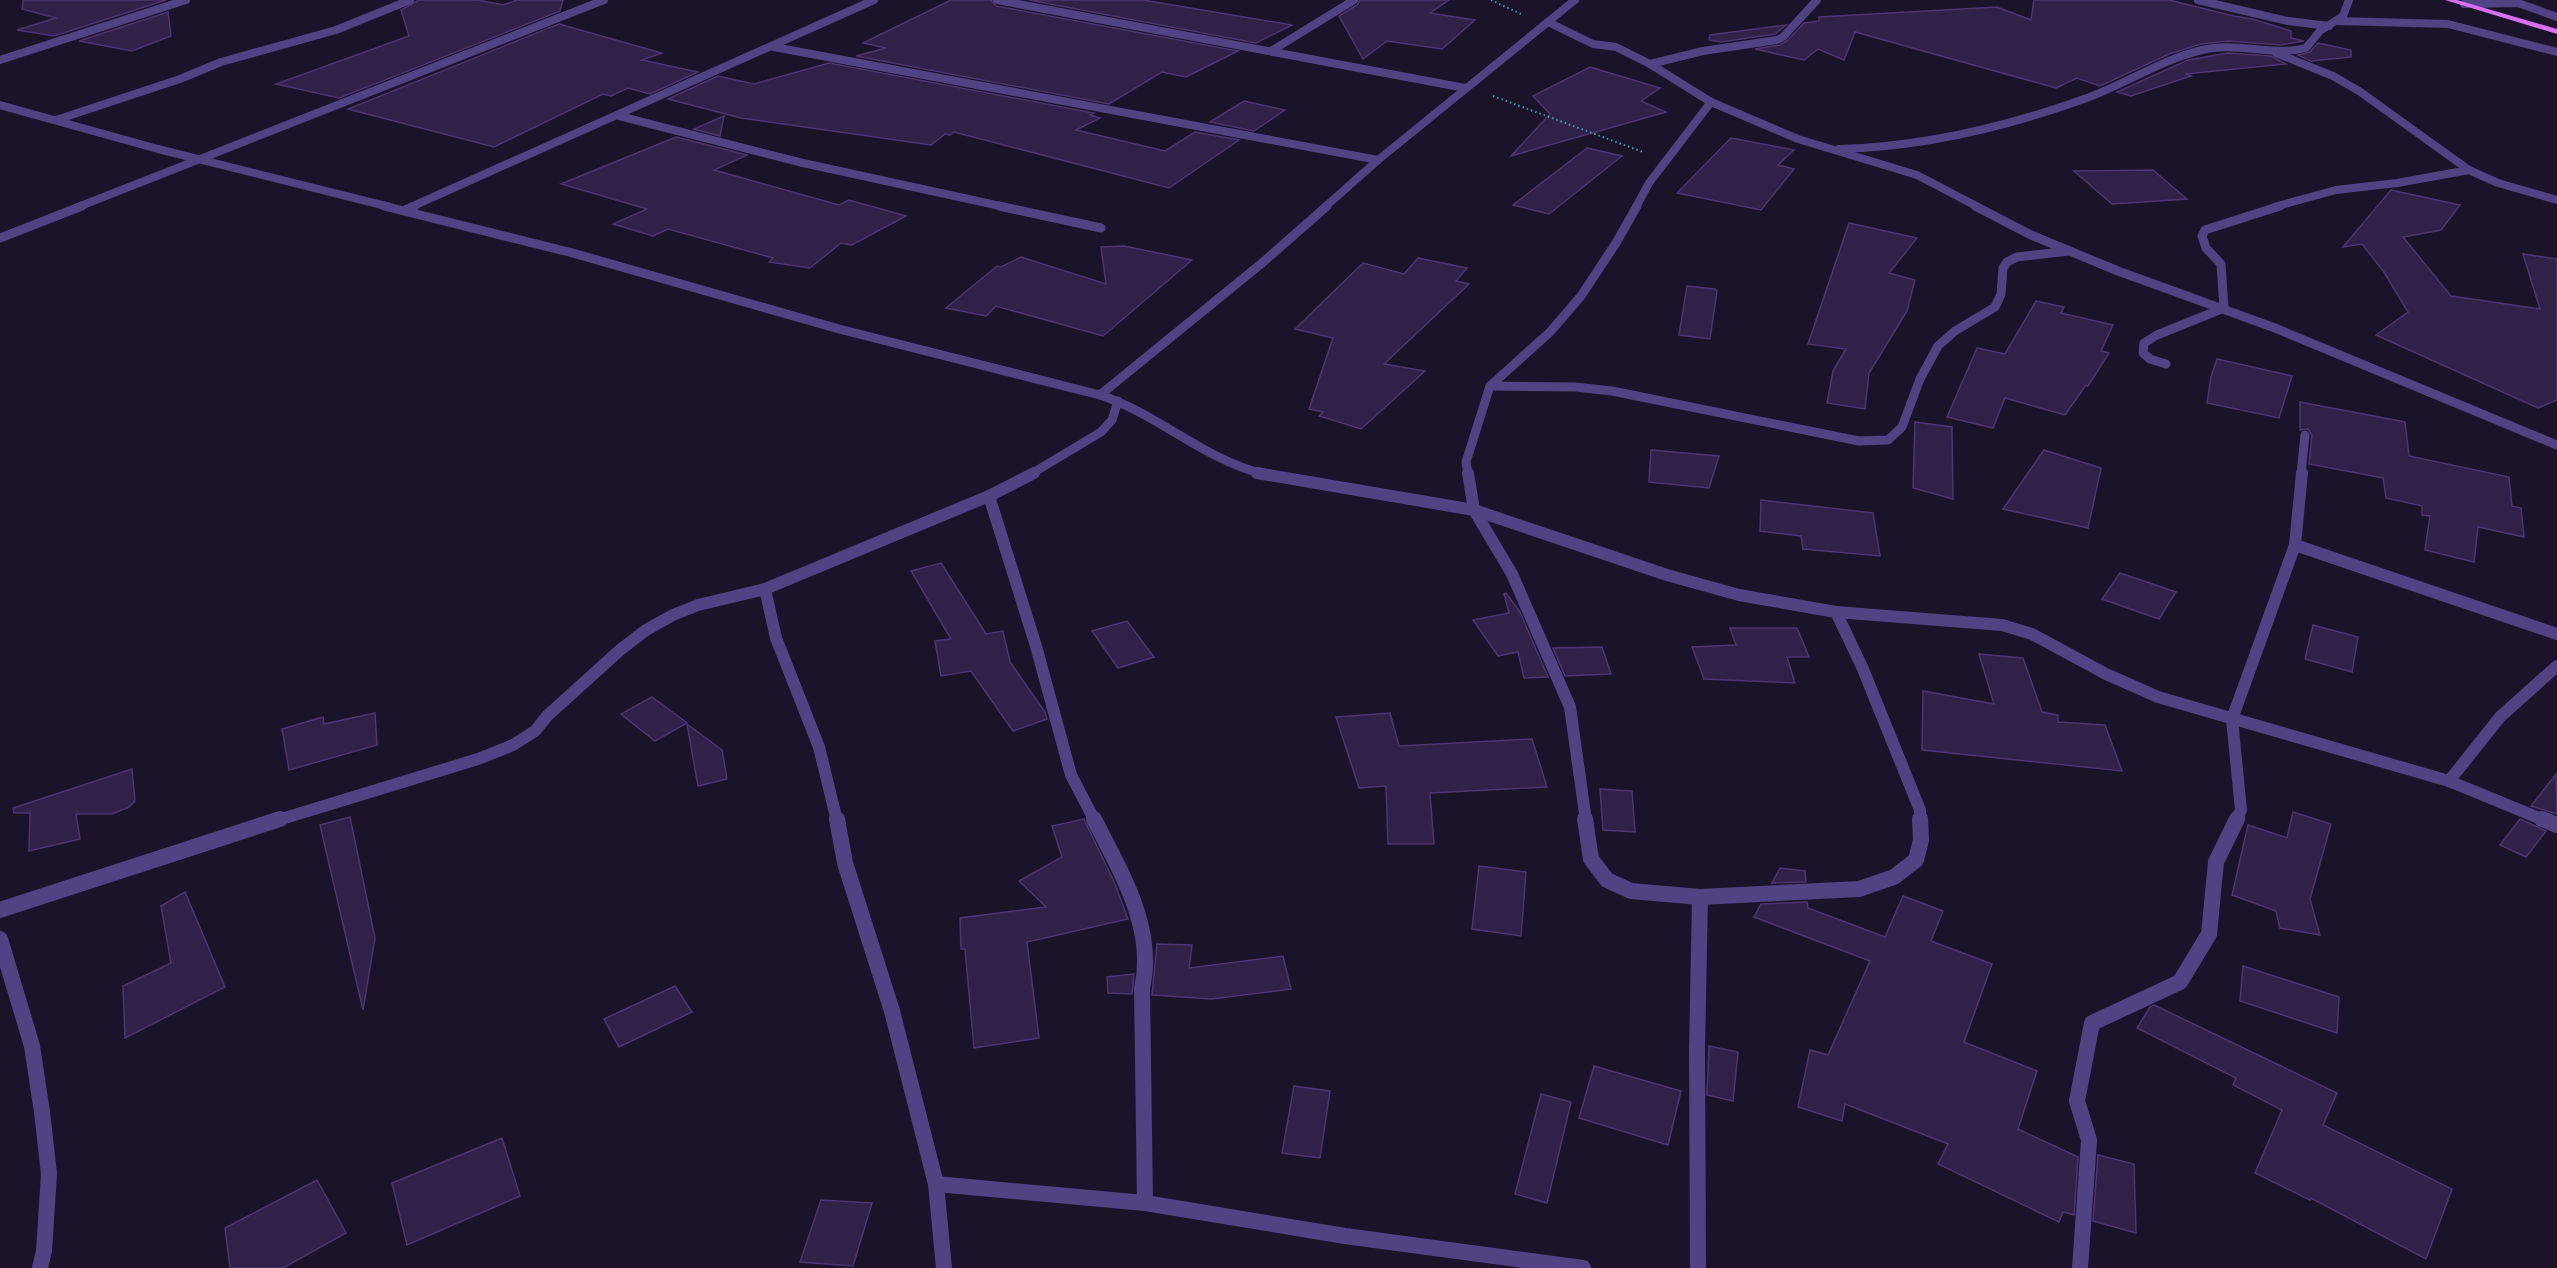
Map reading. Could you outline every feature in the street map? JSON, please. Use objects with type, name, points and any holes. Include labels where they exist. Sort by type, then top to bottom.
[{"type":"main road","points":[[2449,0],[2557,32]]},
{"type":"street","points":[[0,60],[186,0]]},
{"type":"street","points":[[54,120],[180,79],[221,62],[336,30],[410,0]]},
{"type":"street","points":[[0,238],[604,0]]},
{"type":"street","points":[[405,210],[774,47],[874,0]]},
{"type":"street","points":[[997,0],[1465,88]]},
{"type":"street","points":[[1271,51],[1354,0]]},
{"type":"street","points":[[1100,395],[1262,263],[1378,160],[1575,0]]},
{"type":"street","points":[[1650,64],[1703,51],[1776,40],[1783,37],[1817,0]]},
{"type":"street","points":[[2198,0],[2272,18],[2329,26]]},
{"type":"street","points":[[1826,149],[1898,146],[1955,137],[2082,99],[2201,50],[2232,46],[2272,51],[2306,48],[2315,42],[2319,31],[2343,17],[2349,7],[2349,0]]},
{"type":"street","points":[[2463,4],[2518,3],[2557,17]]},
{"type":"street","points":[[2337,21],[2448,24],[2557,52]]},
{"type":"street","points":[[1548,22],[1593,44],[1616,47],[1650,64],[1711,102],[1826,149],[1939,184],[1989,214],[2118,271],[2224,308],[2557,445]]},
{"type":"street","points":[[774,47],[1378,160]]},
{"type":"street","points":[[2272,51],[2333,76],[2359,91],[2469,170],[2498,183],[2557,200]]},
{"type":"street","points":[[1711,102],[1639,198],[1617,243],[1581,296],[1550,332],[1490,386],[1466,462],[1474,510],[1512,574],[1570,707],[1591,859],[1607,880],[1631,891],[1700,897],[1859,889],[1894,877],[1916,860],[1921,840],[1920,810],[1871,688],[1836,612]]},
{"type":"street","points":[[0,105],[202,160],[569,252],[839,329],[1100,395],[1118,401],[1213,456],[1237,467],[1288,480],[1474,510],[1667,575],[1739,595],[1836,612],[2002,624],[2032,634],[2106,674],[2158,697],[2449,781],[2557,825]]},
{"type":"street","points":[[619,116],[802,163],[1101,228]]},
{"type":"street","points":[[2224,308],[2221,264],[2206,248],[2202,236],[2205,230],[2264,210],[2336,190],[2397,183],[2469,170]]},
{"type":"street","points":[[2537,194],[2557,205]]},
{"type":"street","points":[[1490,386],[1575,387],[1612,391],[1859,441],[1888,440],[1902,427],[1920,379],[1938,345],[1955,331],[1995,307],[2001,294],[2003,268],[2007,262],[2017,257],[2071,251]]},
{"type":"street","points":[[2166,364],[2150,359],[2143,353],[2144,343],[2157,335],[2224,308]]},
{"type":"street","points":[[0,910],[244,830],[486,756],[513,745],[535,731],[587,679],[646,630],[698,605],[765,589],[1014,485],[1101,432],[1112,420],[1118,401]]},
{"type":"street","points":[[2080,1268],[2089,1140],[2077,1101],[2092,1023],[2180,981],[2210,934],[2216,862],[2241,810],[2232,719],[2295,545],[2304,435]]},
{"type":"street","points":[[989,496],[1036,646],[1071,775],[1119,868],[1140,917],[1147,967],[1142,988],[1145,1203]]},
{"type":"street","points":[[2295,545],[2557,634]]},
{"type":"street","points":[[765,589],[776,638],[819,747],[834,803],[845,863],[892,1011],[936,1184],[944,1268]]},
{"type":"street","points":[[2449,781],[2500,717],[2557,666]]},
{"type":"street","points":[[1698,1268],[1697,1050],[1700,897]]},
{"type":"street","points":[[0,939],[32,1046],[42,1112],[49,1174],[44,1251],[40,1268]]},
{"type":"street","points":[[936,1184],[1145,1203],[1344,1236],[1583,1268]]},
{"type":"path","points":[[1491,0],[1523,15],[1540,28]]},
{"type":"path","points":[[1465,88],[1507,100],[1539,115],[1666,162]]},
{"type":"building","points":[[23,0],[166,0],[54,36],[17,30],[56,18],[22,9]]},
{"type":"building","points":[[419,0],[478,0],[503,5],[517,0],[563,0],[560,11],[339,98],[276,84],[409,36],[401,10]]},
{"type":"building","points":[[951,0],[991,0],[996,6],[1238,51],[1186,77],[1162,72],[1109,104],[856,56],[886,48],[863,43]]},
{"type":"building","points":[[1029,0],[1143,0],[1292,25],[1256,43]]},
{"type":"building","points":[[1360,0],[1449,0],[1430,13],[1475,20],[1442,49],[1387,41],[1363,59],[1339,16],[1357,5]]},
{"type":"building","points":[[2034,0],[2169,0],[2252,19],[2291,31],[2291,38],[2304,41],[2280,45],[2228,41],[2201,44],[2169,54],[2100,86],[2077,78],[2056,88],[1855,32],[1844,60],[1818,49],[1804,60],[1755,49],[1780,45],[1804,23],[1819,21],[1819,17],[1997,7],[2031,20]]},
{"type":"building","points":[[168,12],[171,36],[132,51],[79,41]]},
{"type":"building","points":[[559,24],[662,53],[642,60],[698,72],[650,94],[628,88],[611,96],[603,94],[494,147],[348,109]]},
{"type":"building","points":[[1786,25],[1775,34],[1721,42],[1709,40],[1710,35]]},
{"type":"building","points":[[2318,43],[2351,50],[2351,57],[2311,61],[2298,55],[2310,52]]},
{"type":"building","points":[[2228,53],[2271,56],[2286,64],[2185,74],[2191,76],[2131,96],[2117,92],[2188,60]]},
{"type":"building","points":[[829,63],[1094,113],[1090,115],[1100,118],[1076,130],[1165,151],[1195,132],[1239,140],[1169,188],[954,132],[950,135],[945,134],[931,145],[741,118],[668,99],[718,76],[754,84]]},
{"type":"building","points":[[1590,67],[1660,88],[1641,101],[1666,112],[1511,156],[1550,114],[1533,96]]},
{"type":"building","points":[[1244,101],[1285,110],[1254,131],[1210,122]]},
{"type":"building","points":[[724,116],[720,136],[694,129]]},
{"type":"building","points":[[676,137],[747,155],[714,170],[839,205],[849,200],[906,216],[852,245],[841,243],[810,268],[769,262],[773,258],[668,229],[653,236],[613,224],[647,209],[561,184]]},
{"type":"building","points":[[1731,138],[1794,150],[1778,165],[1794,169],[1761,210],[1677,193]]},
{"type":"building","points":[[1587,148],[1622,156],[1549,214],[1513,205]]},
{"type":"building","points":[[2153,170],[2187,199],[2112,204],[2074,171]]},
{"type":"building","points":[[2391,190],[2460,205],[2441,230],[2403,237],[2451,296],[2540,309],[2523,254],[2557,259],[2557,400],[2538,408],[2376,335],[2408,312],[2384,272],[2362,244],[2343,247]]},
{"type":"building","points":[[1849,223],[1917,238],[1889,273],[1915,280],[1907,311],[1869,373],[1865,409],[1827,403],[1833,371],[1846,349],[1808,344]]},
{"type":"building","points":[[1124,246],[1192,260],[1103,336],[996,306],[986,316],[946,308],[997,266],[1001,267],[1021,257],[1106,284],[1101,247]]},
{"type":"building","points":[[1418,258],[1467,268],[1456,281],[1469,284],[1384,364],[1425,371],[1361,429],[1319,416],[1323,412],[1309,409],[1333,338],[1295,329],[1363,263],[1404,274]]},
{"type":"building","points":[[1687,286],[1717,291],[1710,339],[1679,335]]},
{"type":"building","points":[[2036,301],[2064,307],[2061,313],[2113,325],[2101,351],[2109,353],[2088,386],[2086,385],[2065,415],[2005,398],[1993,428],[1947,417],[1977,348],[2005,354]]},
{"type":"building","points":[[2217,359],[2292,376],[2279,418],[2207,403],[2211,377]]},
{"type":"building","points":[[2300,402],[2405,422],[2409,456],[2509,477],[2512,506],[2521,508],[2524,537],[2478,527],[2474,562],[2425,550],[2430,516],[2422,515],[2422,506],[2386,498],[2383,478],[2309,464],[2312,435],[2308,429],[2300,430]]},
{"type":"building","points":[[1915,422],[1952,427],[1953,499],[1913,488]]},
{"type":"building","points":[[1651,450],[1719,456],[1709,488],[1649,482]]},
{"type":"building","points":[[2044,450],[2101,468],[2088,528],[2003,509]]},
{"type":"building","points":[[1761,500],[1873,513],[1880,556],[1803,549],[1801,536],[1760,531]]},
{"type":"building","points":[[941,563],[986,634],[1003,631],[1010,662],[1045,712],[1047,719],[1013,731],[971,671],[941,676],[935,641],[951,639],[911,571]]},
{"type":"building","points":[[2120,573],[2176,592],[2159,619],[2102,599]]},
{"type":"building","points":[[1506,593],[1520,612],[1548,677],[1524,678],[1518,652],[1498,656],[1473,620],[1509,613],[1504,594]]},
{"type":"building","points":[[1127,621],[1154,657],[1118,668],[1092,631]]},
{"type":"building","points":[[2313,625],[2358,637],[2352,672],[2305,659]]},
{"type":"building","points":[[1730,628],[1797,628],[1809,657],[1787,657],[1795,683],[1704,679],[1692,647],[1736,645]]},
{"type":"building","points":[[1602,647],[1611,674],[1565,676],[1553,648]]},
{"type":"building","points":[[1979,654],[2023,658],[2042,712],[2058,715],[2058,722],[2105,725],[2122,771],[1922,750],[1923,691],[1994,704]]},
{"type":"building","points":[[652,697],[687,723],[655,741],[621,714]]},
{"type":"building","points":[[375,713],[377,745],[289,770],[282,729],[323,717],[324,724]]},
{"type":"building","points":[[1390,713],[1399,746],[1532,739],[1547,787],[1430,793],[1434,844],[1388,844],[1386,786],[1359,788],[1336,717]]},
{"type":"building","points":[[687,724],[722,750],[727,779],[698,786]]},
{"type":"building","points":[[132,769],[135,801],[129,807],[112,814],[76,814],[80,839],[29,851],[30,813],[14,813],[13,808]]},
{"type":"building","points":[[2556,774],[2557,814],[2531,806]]},
{"type":"building","points":[[1600,789],[1632,791],[1635,832],[1603,830]]},
{"type":"building","points":[[2293,812],[2331,824],[2310,899],[2320,935],[2280,928],[2276,911],[2232,895],[2248,825],[2287,838]]},
{"type":"building","points":[[350,817],[375,938],[363,1010],[320,825]]},
{"type":"building","points":[[1084,819],[1115,884],[1128,919],[1027,942],[1039,1038],[974,1048],[965,949],[961,949],[960,918],[1046,907],[1019,881],[1062,857],[1052,826]]},
{"type":"building","points":[[2520,819],[2546,831],[2526,857],[2500,845]]},
{"type":"building","points":[[1479,866],[1526,872],[1521,936],[1472,929]]},
{"type":"building","points":[[1780,868],[1805,871],[1806,882],[1772,883]]},
{"type":"building","points":[[185,892],[225,987],[125,1038],[123,986],[171,963],[161,906]]},
{"type":"building","points":[[1903,896],[1943,911],[1931,941],[1992,964],[1964,1042],[2037,1071],[2018,1129],[2078,1157],[2074,1215],[2063,1212],[2059,1222],[1938,1164],[1948,1144],[1845,1104],[1842,1121],[1798,1107],[1810,1050],[1828,1055],[1870,961],[1754,917],[1761,904],[1807,902],[1808,908],[1885,937]]},
{"type":"building","points":[[1157,944],[1192,945],[1189,968],[1283,956],[1291,989],[1212,999],[1152,995]]},
{"type":"building","points":[[2243,966],[2339,997],[2337,1033],[2240,1001]]},
{"type":"building","points":[[1134,974],[1132,994],[1108,993],[1107,977]]},
{"type":"building","points":[[675,986],[692,1012],[619,1047],[604,1019]]},
{"type":"building","points":[[2154,1005],[2337,1093],[2323,1125],[2452,1189],[2426,1259],[2311,1198],[2310,1200],[2255,1173],[2282,1110],[2233,1085],[2236,1078],[2137,1028],[2150,1007]]},
{"type":"building","points":[[1709,1046],[1738,1052],[1733,1101],[1707,1095]]},
{"type":"building","points":[[1594,1066],[1681,1091],[1668,1145],[1579,1118]]},
{"type":"building","points":[[1294,1086],[1330,1091],[1320,1158],[1282,1153]]},
{"type":"building","points":[[1541,1094],[1571,1102],[1547,1203],[1515,1194]]},
{"type":"building","points":[[502,1138],[520,1196],[407,1245],[392,1183]]},
{"type":"building","points":[[2098,1155],[2134,1164],[2136,1233],[2093,1221]]},
{"type":"building","points":[[317,1180],[346,1233],[283,1268],[230,1268],[225,1228]]},
{"type":"building","points":[[821,1200],[872,1203],[853,1266],[800,1262]]}]
